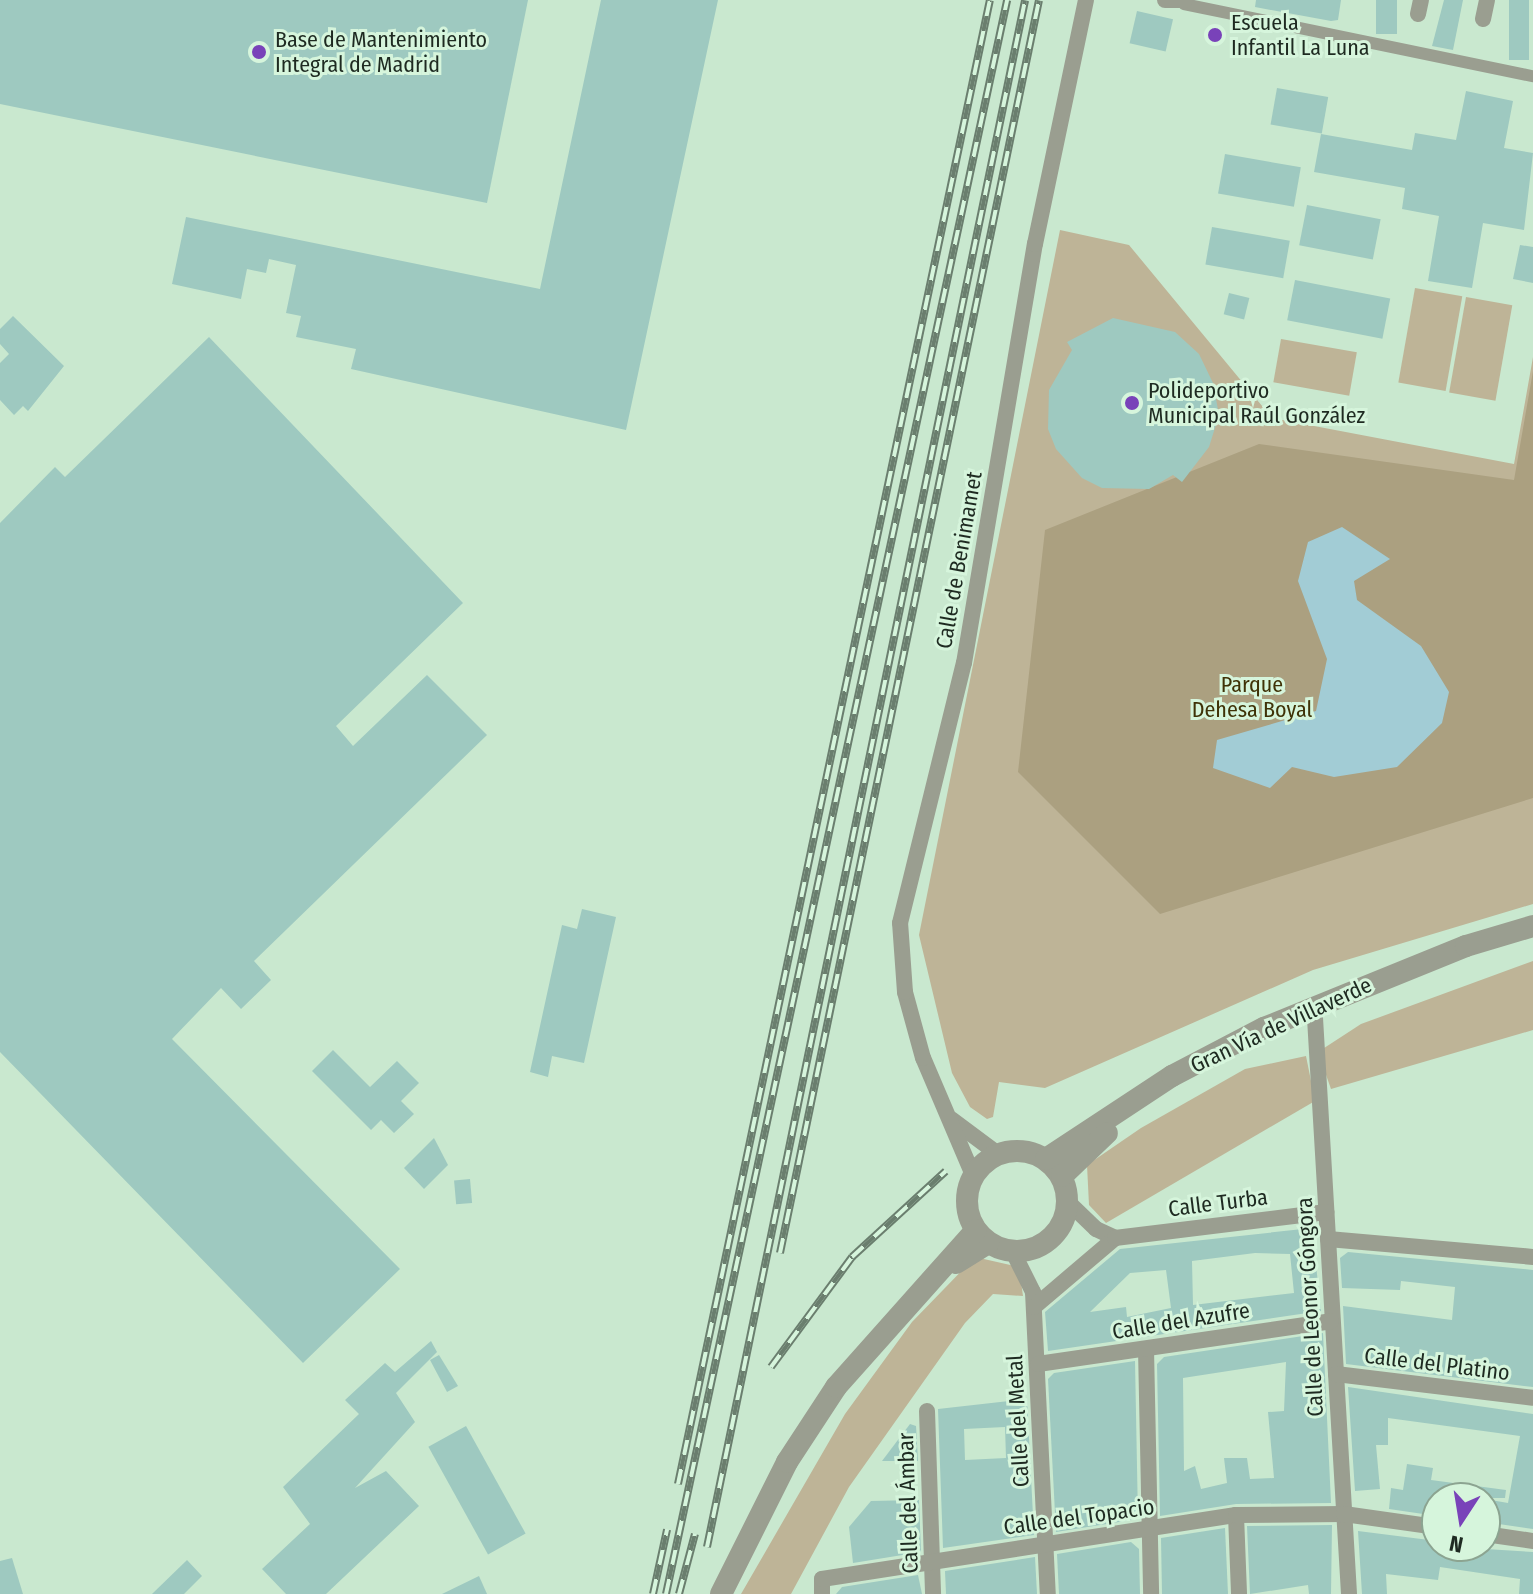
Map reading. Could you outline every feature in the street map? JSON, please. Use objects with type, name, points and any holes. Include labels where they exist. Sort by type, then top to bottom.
[{"type":"street","name":"Calle de Benimamet","points":[[973,1175],[923,1058],[908,1005],[900,923],[964,663],[1035,244],[1086,0]]},
{"type":"street","points":[[1165,0],[1533,76]]},
{"type":"street","points":[[1483,19],[1487,0]]},
{"type":"street","name":"Gran Vía de Villaverde","points":[[1046,1159],[1172,1076],[1264,1028],[1438,957],[1533,926]]},
{"type":"street","name":"Gran Vía de Villaverde","points":[[1062,1176],[1092,1143],[1176,1087],[1315,1018],[1533,937]]},
{"type":"street","name":"Calle de Leonor Góngora","points":[[1315,1018],[1349,1594]]},
{"type":"street","name":"Calle de Benimamet","points":[[951,1119],[998,1154]]},
{"type":"street","points":[[1031,1152],[1046,1159],[1062,1176],[1068,1202],[1065,1219],[1045,1244],[1013,1252],[982,1237],[966,1203],[973,1175],[998,1154],[1031,1152]]},
{"type":"street","points":[[1034,1307],[1115,1238],[1096,1229],[1068,1202]]},
{"type":"street","name":"Calle Turba","points":[[1115,1238],[1326,1212]]},
{"type":"street","points":[[721,1594],[787,1462],[836,1387],[982,1237]]},
{"type":"street","points":[[729,1594],[790,1465],[842,1389],[982,1237]]},
{"type":"street","points":[[1328,1239],[1533,1257]]},
{"type":"street","name":"Calle del Metal","points":[[1013,1252],[1031,1285],[1034,1307],[1048,1594]]},
{"type":"street","name":"Calle del Azufre","points":[[1038,1364],[1331,1321]]},
{"type":"street","points":[[1146,1349],[1151,1594]]},
{"type":"street","name":"Calle del Platino","points":[[1336,1374],[1533,1398]]},
{"type":"street","name":"Calle del Ámbar","points":[[927,1411],[933,1594]]},
{"type":"street","name":"Calle del Topacio","points":[[822,1586],[932,1561],[1236,1515],[1344,1514],[1421,1525]]},
{"type":"street","points":[[1236,1515],[1239,1594]]},
{"type":"street","points":[[1501,1536],[1533,1541]]},
{"type":"green space","name":"Parque Dehesa Boyal","points":[[1060,230],[1129,245],[1272,418],[1514,464],[1533,357],[1533,904],[1313,970],[1045,1088],[999,1082],[993,1117],[987,1119],[970,1107],[952,1073],[919,935]]},
{"type":"green space","points":[[1415,288],[1462,296],[1446,391],[1398,383]]},
{"type":"green space","points":[[1466,297],[1512,305],[1495,401],[1449,393]]},
{"type":"green space","points":[[1281,339],[1357,352],[1349,396],[1273,382]]},
{"type":"green space","points":[[1533,371],[1533,798],[1160,914],[1018,772],[1045,530],[1259,444],[1514,480]]},
{"type":"green space","points":[[1533,961],[1533,1030],[1331,1089],[1318,1052],[1361,1024]]},
{"type":"green space","points":[[1306,1056],[1315,1101],[1106,1223],[1089,1205],[1087,1165],[1141,1128],[1245,1069]]},
{"type":"green space","points":[[975,1257],[1019,1267],[1023,1296],[993,1294],[965,1323],[849,1487],[791,1594],[741,1594],[845,1414],[912,1322]]},
{"type":"water","points":[[1342,527],[1390,559],[1354,581],[1357,600],[1421,646],[1449,692],[1442,723],[1397,767],[1334,777],[1292,767],[1270,788],[1213,768],[1217,740],[1316,711],[1327,659],[1298,581],[1308,542]]},
{"type":"building","name":"Base de Mantenimiento Integral de Madrid","points":[[0,0],[528,0],[487,203],[0,104]]},
{"type":"building","points":[[601,0],[718,0],[626,430],[351,369],[356,349],[296,337],[301,316],[286,313],[296,265],[269,259],[266,273],[247,269],[241,299],[172,284],[186,217],[540,289]]},
{"type":"building","points":[[1256,0],[1341,0],[1338,20],[1331,21],[1255,7]]},
{"type":"building","points":[[1376,0],[1397,0],[1397,34],[1376,34]]},
{"type":"building","points":[[1444,0],[1463,0],[1453,50],[1432,46]]},
{"type":"building","points":[[1509,0],[1529,0],[1529,60],[1509,60]]},
{"type":"building","points":[[1137,11],[1173,19],[1166,51],[1130,43]]},
{"type":"building","points":[[1277,88],[1328,97],[1322,133],[1271,124]]},
{"type":"building","points":[[1466,91],[1513,101],[1504,148],[1533,153],[1524,230],[1483,223],[1472,288],[1428,281],[1439,216],[1402,209],[1405,188],[1314,172],[1321,134],[1412,150],[1415,133],[1456,140]]},
{"type":"building","points":[[1225,154],[1301,167],[1294,207],[1218,193]]},
{"type":"building","points":[[1307,205],[1381,219],[1373,260],[1299,245]]},
{"type":"building","points":[[1212,227],[1290,241],[1283,278],[1205,264]]},
{"type":"building","points":[[1520,245],[1533,247],[1533,283],[1513,279]]},
{"type":"building","points":[[1295,280],[1390,299],[1382,339],[1287,320]]},
{"type":"building","points":[[1229,293],[1249,298],[1244,319],[1224,314]]},
{"type":"building","points":[[13,316],[64,366],[28,411],[23,406],[14,415],[0,400],[0,363],[9,354],[0,344],[0,329]]},
{"type":"building","name":"Polideportivo Municipal Raúl González","points":[[1113,318],[1175,332],[1199,354],[1213,383],[1219,415],[1209,447],[1182,482],[1173,475],[1149,489],[1102,488],[1082,478],[1056,449],[1048,429],[1049,390],[1072,350],[1067,342]]},
{"type":"building","points":[[209,337],[463,603],[336,726],[353,746],[427,675],[487,735],[254,961],[271,980],[241,1009],[221,988],[172,1039],[400,1269],[303,1363],[0,1052],[0,523],[55,467],[65,477]]},
{"type":"building","points":[[582,909],[616,917],[584,1063],[552,1056],[548,1077],[530,1072],[562,925],[577,929]]},
{"type":"building","points":[[333,1050],[370,1087],[397,1061],[419,1083],[401,1101],[414,1114],[394,1133],[381,1120],[371,1130],[312,1071]]},
{"type":"building","points":[[434,1138],[448,1165],[424,1189],[404,1168]]},
{"type":"building","points":[[470,1179],[472,1203],[456,1204],[454,1180]]},
{"type":"building","points":[[1312,1228],[1321,1311],[1048,1351],[1045,1312],[1120,1249]],"holes":[[[1255,1253],[1290,1254],[1294,1293],[1193,1305],[1192,1261]],[[1166,1270],[1171,1308],[1127,1317],[1126,1307],[1090,1312],[1130,1273]]]},
{"type":"building","points":[[1348,1252],[1533,1270],[1533,1387],[1346,1364],[1343,1306],[1452,1320],[1455,1287],[1401,1281],[1400,1290],[1342,1288],[1340,1258]]},
{"type":"building","points":[[1323,1333],[1331,1503],[1236,1504],[1160,1516],[1157,1364],[1164,1357]],"holes":[[[1286,1362],[1284,1411],[1268,1412],[1274,1478],[1250,1479],[1247,1458],[1224,1458],[1227,1483],[1201,1489],[1195,1466],[1184,1471],[1183,1378]]]},
{"type":"building","points":[[431,1341],[437,1352],[396,1393],[415,1422],[355,1488],[386,1471],[419,1506],[326,1594],[286,1594],[262,1569],[310,1524],[283,1487],[359,1414],[345,1400],[385,1363],[395,1372]]},
{"type":"building","points":[[439,1355],[458,1386],[447,1392],[430,1360]]},
{"type":"building","points":[[1135,1361],[1138,1519],[1056,1532],[1048,1379],[1054,1373]]},
{"type":"building","points":[[1348,1387],[1533,1414],[1533,1529],[1501,1524],[1501,1502],[1508,1503],[1520,1436],[1388,1418],[1388,1445],[1376,1445],[1380,1489],[1355,1491]]},
{"type":"building","points":[[1027,1399],[1034,1535],[943,1548],[938,1409]],"holes":[[[1005,1427],[1006,1458],[965,1460],[964,1429]]]},
{"type":"building","points":[[910,1424],[916,1426],[918,1461],[882,1461]]},
{"type":"building","points":[[466,1426],[526,1534],[488,1554],[428,1447]]},
{"type":"building","points":[[1407,1464],[1433,1468],[1431,1480],[1446,1482],[1421,1482],[1421,1514],[1389,1509],[1391,1488],[1403,1490]]},
{"type":"building","points":[[919,1500],[921,1552],[853,1563],[849,1527],[871,1501]]},
{"type":"building","points":[[1332,1525],[1331,1594],[1309,1594],[1308,1585],[1250,1594],[1247,1526]]},
{"type":"building","points":[[1225,1528],[1228,1594],[1162,1594],[1161,1538]]},
{"type":"building","points":[[1358,1531],[1421,1539],[1421,1562],[1501,1562],[1501,1550],[1533,1552],[1533,1594],[1519,1594],[1520,1579],[1440,1567],[1438,1580],[1386,1574],[1387,1594],[1362,1594]]},
{"type":"building","points":[[1131,1542],[1139,1549],[1140,1594],[1059,1594],[1057,1554]]},
{"type":"building","points":[[1035,1557],[1037,1594],[946,1594],[945,1571]]},
{"type":"building","points":[[12,1558],[23,1594],[0,1594],[0,1561]]},
{"type":"building","points":[[187,1560],[202,1576],[184,1594],[152,1594]]},
{"type":"building","points":[[918,1575],[922,1594],[836,1594],[842,1587]]},
{"type":"building","points":[[479,1576],[487,1594],[442,1594]]},
{"type":"railway","points":[[678,1484],[990,0]]},
{"type":"railway","points":[[666,1594],[1007,0]]},
{"type":"railway","points":[[707,1547],[1025,0]]},
{"type":"railway","points":[[780,1253],[1039,0]]},
{"type":"railway","points":[[771,1367],[852,1257],[946,1171]]},
{"type":"railway","points":[[653,1594],[667,1530]]},
{"type":"railway","points":[[679,1594],[695,1534]]},
{"type":"place","name":"Escuela Infantil La Luna","points":[[1215,35]]},
{"type":"place","name":"Base de Mantenimiento Integral de Madrid","points":[[259,52]]},
{"type":"place","name":"Polideportivo Municipal Raúl González","points":[[1132,403]]}]
